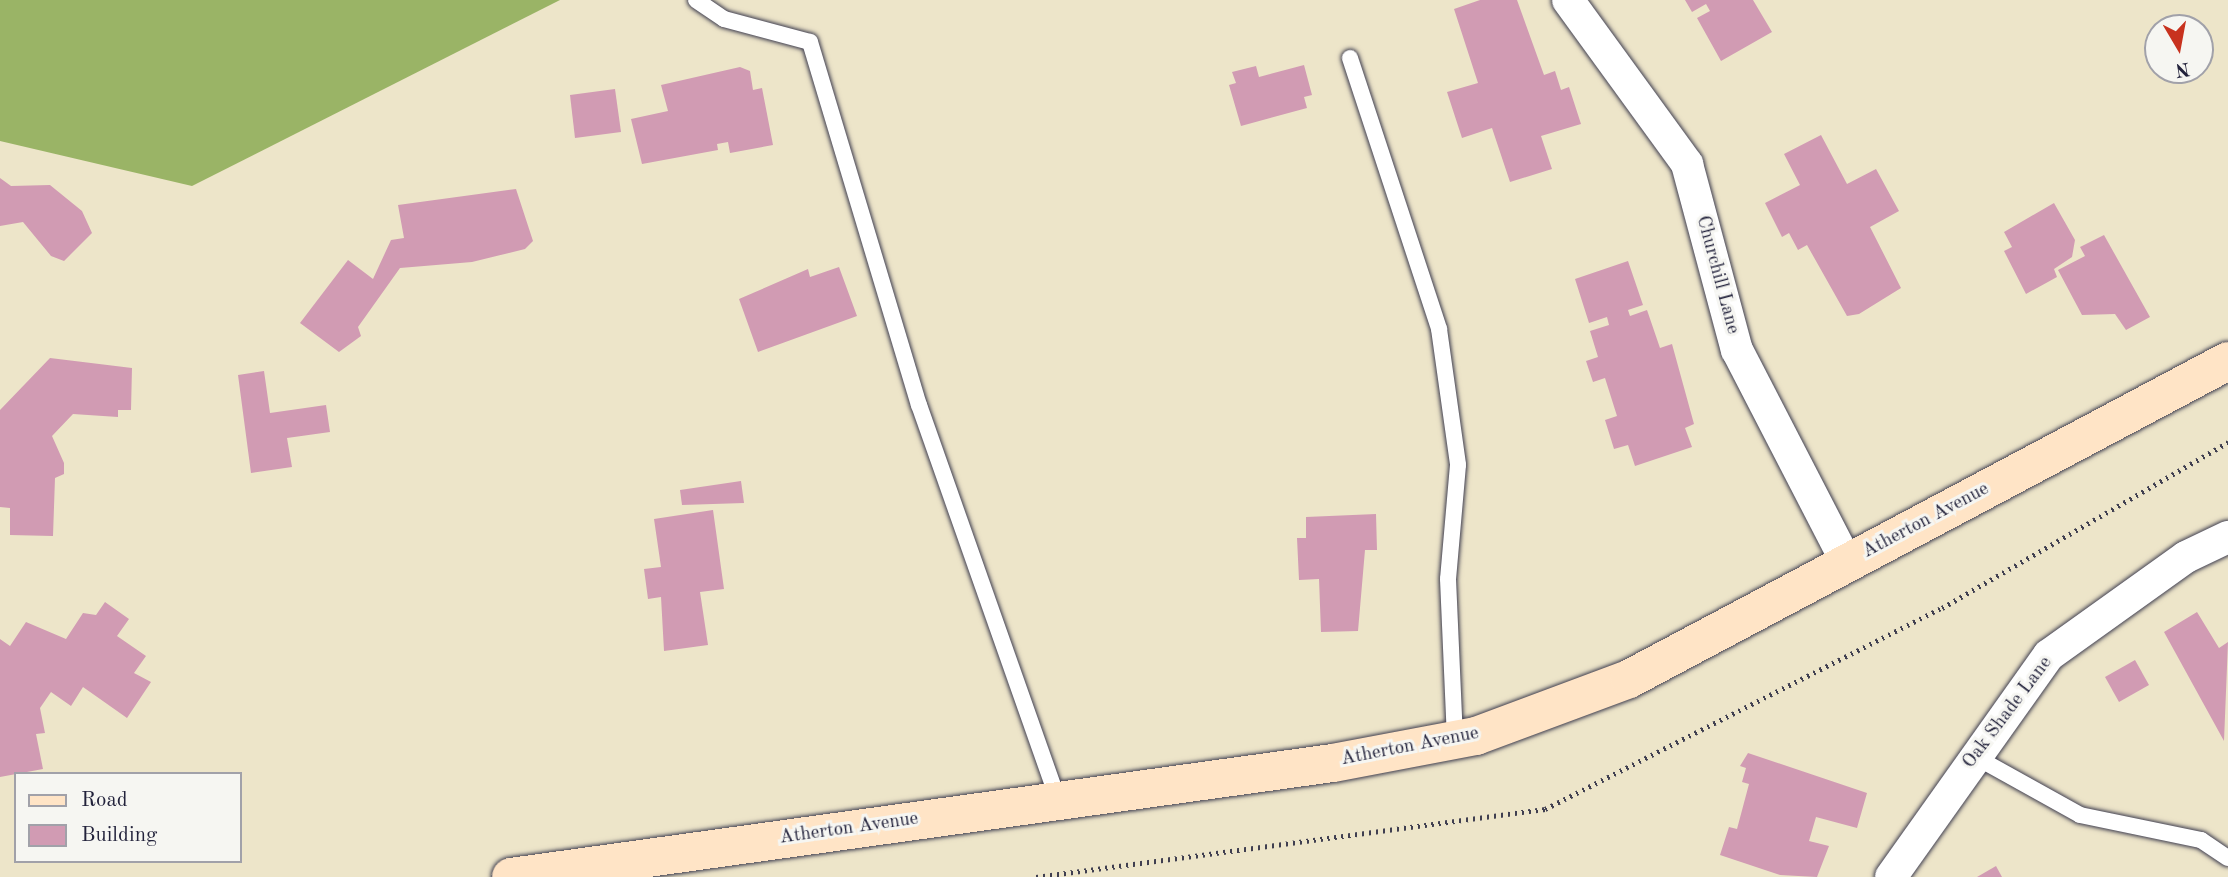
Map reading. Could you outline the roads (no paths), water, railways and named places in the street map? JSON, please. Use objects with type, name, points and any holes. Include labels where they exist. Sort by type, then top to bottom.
[{"type":"main road","name":"Atherton Avenue","points":[[511,877],[1058,800],[1455,740],[1629,679],[2228,361]]},
{"type":"street","name":"Churchill Lane","points":[[1568,0],[1687,164],[1737,350],[1847,563]]},
{"type":"street","name":"Oak Shade Lane","points":[[1891,877],[1974,756],[2049,655],[2186,557],[2228,537]]},
{"type":"lane","points":[[696,0],[724,19],[810,42],[919,405],[1058,800]]},
{"type":"lane","points":[[1350,58],[1439,329],[1458,466],[1448,579],[1455,740]]},
{"type":"lane","points":[[1974,756],[2080,815],[2201,840],[2228,858]]}]
